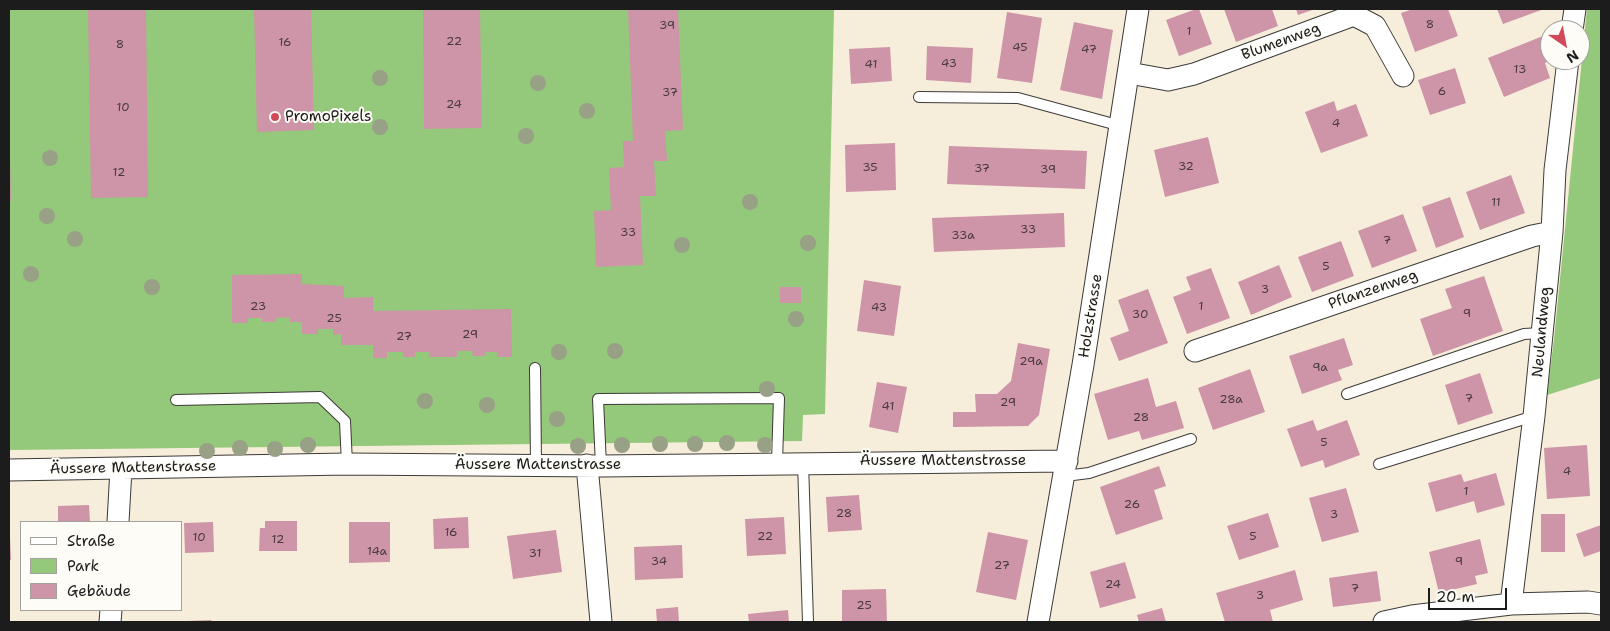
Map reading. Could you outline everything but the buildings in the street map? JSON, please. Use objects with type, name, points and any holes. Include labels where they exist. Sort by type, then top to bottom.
[{"type":"street","name":"Holzstrasse","points":[[1038,622],[1066,468],[1138,9]]},
{"type":"street","name":"Blumenweg","points":[[1129,73],[1168,80],[1194,74],[1354,15],[1375,26],[1403,76]]},
{"type":"street","name":"Neulandweg","points":[[1511,604],[1534,416],[1552,232],[1555,170],[1567,70]]},
{"type":"street","name":"Pflanzenweg","points":[[1195,351],[1532,236],[1552,232]]},
{"type":"street","name":"Äussere Mattenstrasse","points":[[9,470],[347,464],[594,466],[777,462],[1066,468]]},
{"type":"street","points":[[594,466],[601,622]]},
{"type":"street","points":[[118,521],[121,469]]},
{"type":"street","points":[[1384,622],[1511,604],[1588,602],[1601,604]]},
{"type":"lane","points":[[919,97],[1018,98],[1121,126]]},
{"type":"lane","points":[[1347,394],[1524,334],[1541,333]]},
{"type":"lane","points":[[534,368],[536,465]]},
{"type":"lane","points":[[176,400],[320,398],[345,421],[347,464]]},
{"type":"lane","points":[[594,466],[598,399],[779,398],[777,462]]},
{"type":"lane","points":[[1379,464],[1534,416]]},
{"type":"lane","points":[[1066,468],[1089,473],[1191,439]]},
{"type":"lane","points":[[803,462],[808,622]]},
{"type":"green space","points":[[9,9],[834,9],[825,414],[803,415],[802,441],[9,450]]},
{"type":"green space","points":[[1587,9],[1601,9],[1601,378],[1547,395],[1581,70],[1590,70],[1590,20],[1586,20]]},
{"type":"place","name":"PromoPixels","points":[[275,117]]}]
